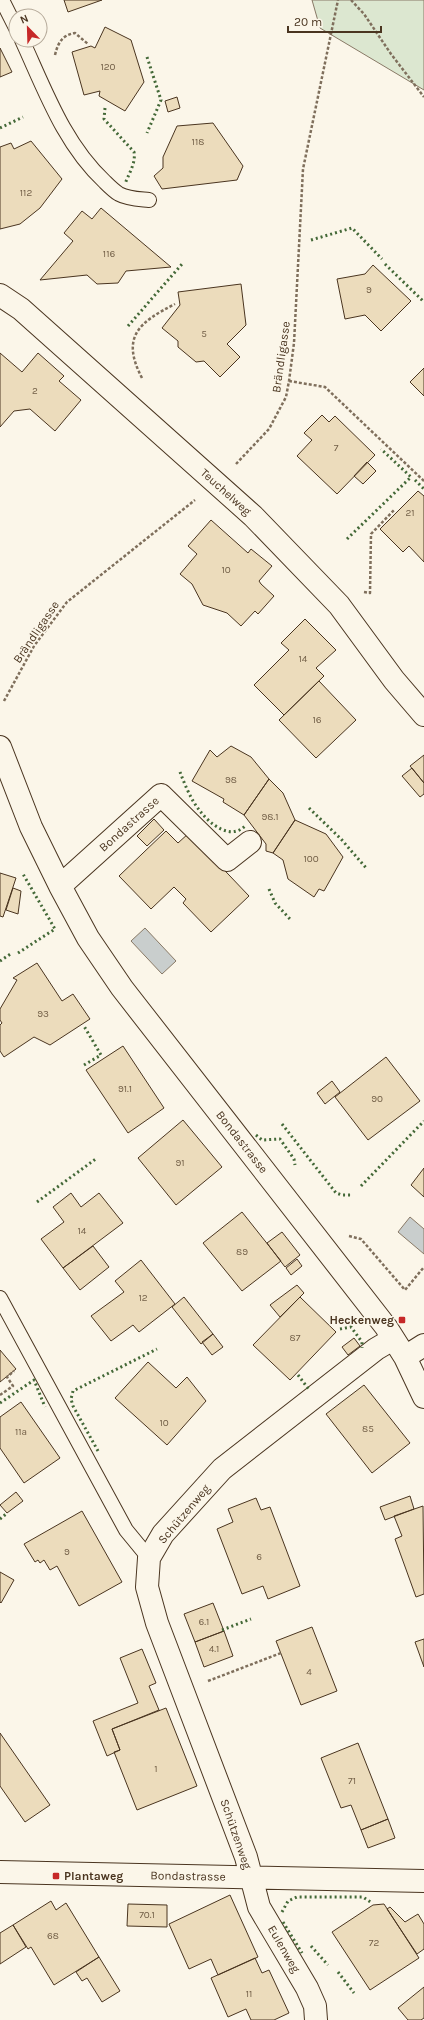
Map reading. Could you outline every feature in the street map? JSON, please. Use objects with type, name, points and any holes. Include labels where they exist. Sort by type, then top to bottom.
[{"type":"street","name":"Teuchelweg","points":[[0,296],[21,309],[253,516],[339,605],[394,680],[424,715]]},
{"type":"street","name":"Bondastrasse","points":[[0,747],[31,827],[88,938],[122,988],[393,1338],[405,1357],[424,1397]]},
{"type":"street","name":"Bondastrasse","points":[[60,886],[161,795],[227,860],[250,842]]},
{"type":"street","name":"Schützenweg","points":[[251,1877],[241,1843],[157,1623],[147,1587],[149,1558],[163,1534],[222,1469],[376,1349],[393,1338]]},
{"type":"street","points":[[405,1357],[424,1345]]},
{"type":"street","name":"Bondastrasse","points":[[0,1872],[424,1881]]},
{"type":"street","name":"Eulenweg","points":[[251,1877],[259,1907],[307,1988],[315,2006],[316,2020]]},
{"type":"lane","points":[[2,0],[8,12]]},
{"type":"lane","points":[[26,48],[73,145],[97,174],[119,194],[132,198],[149,200]]},
{"type":"lane","points":[[0,1298],[126,1530],[149,1558]]},
{"type":"path","name":"Brändligasse","points":[[4,701],[34,646],[67,602],[216,483],[257,444],[269,429],[286,397],[294,343],[302,169],[338,0]]},
{"type":"path","points":[[351,0],[364,14],[391,54],[424,97]]},
{"type":"path","points":[[38,76],[52,70],[58,43],[63,38],[75,33],[88,44]]},
{"type":"path","points":[[143,381],[136,362],[134,336],[138,328],[145,321],[175,304]]},
{"type":"path","points":[[289,381],[325,387],[424,481]]},
{"type":"path","points":[[370,593],[371,534],[395,509]]},
{"type":"path","points":[[346,1236],[351,1235],[361,1240],[405,1290],[424,1267]]},
{"type":"path","points":[[207,1681],[281,1653]]},
{"type":"green space","points":[[312,0],[424,0],[424,90],[320,28]]},
{"type":"shaded area","points":[[145,928],[176,961],[162,974],[131,941]]},
{"type":"shaded area","points":[[410,1217],[424,1229],[424,1254],[398,1232]]},
{"type":"building","points":[[64,0],[102,0],[68,12]]},
{"type":"building","points":[[105,27],[131,40],[144,82],[125,111],[99,96],[100,91],[84,95],[72,52],[91,46],[95,48]]},
{"type":"building","points":[[0,48],[12,72],[0,77]]},
{"type":"building","points":[[177,97],[180,108],[168,112],[165,101]]},
{"type":"building","points":[[213,123],[243,166],[237,180],[162,189],[154,176],[163,168],[163,157],[177,126]]},
{"type":"building","points":[[31,141],[62,179],[40,208],[20,224],[0,229],[0,147],[11,143],[14,149]]},
{"type":"building","points":[[101,208],[171,267],[126,271],[118,283],[97,284],[87,275],[40,280],[73,241],[64,233],[82,211],[92,219]]},
{"type":"building","points":[[373,265],[411,301],[381,331],[365,315],[345,319],[337,279],[365,274]]},
{"type":"building","points":[[241,284],[246,325],[227,344],[240,357],[220,377],[204,361],[196,362],[178,347],[178,341],[162,328],[180,305],[178,292]]},
{"type":"building","points":[[0,353],[22,372],[38,353],[64,376],[59,381],[81,400],[55,431],[30,409],[14,411],[0,427]]},
{"type":"building","points":[[424,368],[424,396],[410,382]]},
{"type":"building","points":[[322,415],[329,422],[335,416],[375,455],[337,494],[297,456],[312,440],[304,433]]},
{"type":"building","points":[[367,462],[376,471],[363,484],[354,476]]},
{"type":"building","points":[[418,491],[424,496],[424,562],[409,546],[403,552],[380,529]]},
{"type":"building","points":[[211,520],[248,553],[251,549],[272,566],[259,581],[274,596],[258,614],[255,611],[241,626],[227,613],[203,605],[192,584],[180,574],[197,554],[188,546]]},
{"type":"building","points":[[305,619],[336,650],[316,668],[324,676],[284,715],[254,685],[289,650],[281,643]]},
{"type":"building","points":[[319,681],[356,720],[316,758],[279,720]]},
{"type":"building","points":[[231,746],[251,757],[269,779],[244,815],[223,802],[224,799],[192,781],[210,750],[217,757]]},
{"type":"building","points":[[424,755],[424,783],[410,766]]},
{"type":"building","points":[[412,768],[424,783],[424,794],[420,797],[402,776]]},
{"type":"building","points":[[269,779],[283,793],[295,820],[273,853],[266,851],[266,844],[244,815]]},
{"type":"building","points":[[154,819],[164,830],[147,846],[137,836]]},
{"type":"building","points":[[295,820],[326,834],[343,857],[324,891],[319,889],[314,897],[288,879],[283,860],[273,853]]},
{"type":"building","points":[[166,831],[178,843],[189,833],[249,896],[211,932],[183,903],[186,899],[174,887],[151,909],[119,876]]},
{"type":"building","points":[[0,873],[16,878],[3,917],[0,916]]},
{"type":"building","points":[[13,888],[21,891],[18,914],[6,910]]},
{"type":"building","points":[[37,963],[62,1001],[73,994],[90,1019],[50,1045],[34,1037],[4,1057],[0,1051],[0,1025],[2,1023],[0,1020],[0,1009],[17,980],[13,978]]},
{"type":"building","points":[[123,1046],[164,1108],[128,1133],[86,1070]]},
{"type":"building","points":[[386,1057],[420,1101],[368,1140],[335,1097]]},
{"type":"building","points":[[332,1081],[340,1092],[325,1104],[317,1093]]},
{"type":"building","points":[[183,1120],[222,1167],[176,1205],[138,1158]]},
{"type":"building","points":[[424,1168],[424,1197],[411,1185]]},
{"type":"building","points":[[71,1193],[81,1207],[99,1193],[123,1223],[63,1268],[41,1239],[64,1222],[53,1207]]},
{"type":"building","points":[[242,1212],[281,1261],[242,1291],[203,1243]]},
{"type":"building","points":[[282,1232],[300,1255],[285,1267],[267,1243]]},
{"type":"building","points":[[93,1246],[109,1267],[80,1290],[63,1268]]},
{"type":"building","points":[[297,1259],[302,1266],[291,1275],[286,1268]]},
{"type":"building","points":[[141,1260],[175,1304],[139,1332],[133,1325],[111,1341],[91,1316],[124,1292],[115,1281]]},
{"type":"building","points":[[297,1285],[304,1293],[280,1317],[270,1305]]},
{"type":"building","points":[[184,1297],[213,1334],[201,1344],[172,1307]]},
{"type":"building","points":[[300,1297],[336,1332],[290,1380],[253,1345]]},
{"type":"building","points":[[213,1334],[223,1347],[212,1355],[202,1342]]},
{"type":"building","points":[[354,1338],[360,1346],[348,1355],[342,1347]]},
{"type":"building","points":[[0,1350],[16,1369],[0,1382]]},
{"type":"building","points":[[148,1362],[176,1388],[187,1377],[206,1401],[167,1445],[115,1398]]},
{"type":"building","points":[[364,1385],[410,1443],[372,1473],[326,1414]]},
{"type":"building","points":[[21,1402],[60,1458],[24,1483],[0,1448],[0,1417]]},
{"type":"building","points":[[16,1492],[23,1501],[7,1513],[0,1505]]},
{"type":"building","points":[[410,1496],[414,1509],[385,1520],[380,1507]]},
{"type":"building","points":[[256,1498],[261,1510],[270,1507],[300,1586],[268,1599],[263,1586],[242,1594],[217,1529],[233,1522],[228,1509]]},
{"type":"building","points":[[423,1506],[424,1594],[416,1597],[395,1539],[402,1536],[394,1516]]},
{"type":"building","points":[[82,1511],[122,1582],[79,1606],[57,1566],[50,1570],[44,1560],[40,1563],[38,1560],[35,1562],[24,1544]]},
{"type":"building","points":[[0,1572],[14,1580],[1,1603],[0,1602]]},
{"type":"building","points":[[213,1603],[224,1631],[195,1642],[184,1614]]},
{"type":"building","points":[[312,1627],[337,1691],[301,1705],[276,1641]]},
{"type":"building","points":[[224,1631],[233,1656],[204,1667],[195,1642]]},
{"type":"building","points":[[424,1639],[424,1667],[415,1642]]},
{"type":"building","points":[[142,1649],[156,1683],[149,1686],[159,1710],[112,1729],[120,1750],[107,1756],[93,1721],[138,1703],[120,1658]]},
{"type":"building","points":[[166,1708],[197,1786],[137,1810],[114,1752],[120,1750],[112,1729]]},
{"type":"building","points":[[0,1733],[50,1805],[25,1822],[0,1786]]},
{"type":"building","points":[[358,1743],[388,1819],[361,1830],[351,1805],[341,1808],[321,1758]]},
{"type":"building","points":[[388,1819],[395,1838],[368,1848],[361,1830]]},
{"type":"building","points":[[230,1895],[258,1957],[218,1975],[211,1959],[189,1969],[169,1924]]},
{"type":"building","points":[[51,1901],[56,1910],[66,1903],[99,1957],[54,1985],[31,1947],[28,1949],[13,1925]]},
{"type":"building","points":[[128,1904],[167,1905],[167,1927],[127,1926]]},
{"type":"building","points":[[384,1904],[419,1958],[370,1990],[332,1932],[373,1905]]},
{"type":"building","points":[[390,1907],[405,1922],[418,1914],[424,1924],[424,1949],[417,1954],[387,1909]]},
{"type":"building","points":[[13,1925],[26,1947],[0,1964],[0,1933]]},
{"type":"building","points":[[99,1957],[120,1991],[102,2002],[87,1978],[82,1981],[76,1972]]},
{"type":"building","points":[[255,1958],[262,1973],[269,1970],[289,2013],[274,2020],[251,2020],[246,2009],[228,2017],[211,1978]]},
{"type":"building","points":[[424,1987],[424,2018],[421,2020],[408,2020],[398,2008]]},
{"type":"hedge","points":[[147,57],[161,100],[147,133]]},
{"type":"hedge","points":[[105,108],[104,119],[134,152],[133,164],[125,184]]},
{"type":"hedge","points":[[0,128],[23,117]]},
{"type":"hedge","points":[[311,240],[352,228],[382,259]]},
{"type":"hedge","points":[[128,326],[182,264]]},
{"type":"hedge","points":[[385,264],[424,302]]},
{"type":"hedge","points":[[347,539],[411,477],[381,449]]},
{"type":"hedge","points":[[415,480],[424,489]]},
{"type":"hedge","points":[[180,772],[194,802],[200,811],[215,826],[234,832],[240,830],[246,825]]},
{"type":"hedge","points":[[309,808],[341,839],[367,869]]},
{"type":"hedge","points":[[18,953],[55,929],[23,874]]},
{"type":"hedge","points":[[269,889],[275,903],[290,919]]},
{"type":"hedge","points":[[0,961],[12,953]]},
{"type":"hedge","points":[[84,1026],[101,1055],[84,1065]]},
{"type":"hedge","points":[[361,1186],[424,1121]]},
{"type":"hedge","points":[[282,1124],[336,1193],[342,1195],[352,1195]]},
{"type":"hedge","points":[[256,1135],[262,1140],[280,1139],[294,1159],[295,1165]]},
{"type":"hedge","points":[[37,1202],[97,1158]]},
{"type":"hedge","points":[[340,1329],[351,1327],[362,1342],[362,1348]]},
{"type":"hedge","points":[[98,1451],[73,1406],[71,1399],[73,1391],[157,1349]]},
{"type":"hedge","points":[[298,1375],[310,1391]]},
{"type":"hedge","points":[[0,1403],[34,1380],[45,1407]]},
{"type":"hedge","points":[[0,1519],[6,1514]]},
{"type":"hedge","points":[[222,1630],[251,1619]]},
{"type":"hedge","points":[[282,1912],[288,1901],[297,1897],[363,1897],[372,1903]]},
{"type":"hedge","points":[[283,1922],[302,1953]]},
{"type":"hedge","points":[[311,1946],[328,1965]]},
{"type":"hedge","points":[[338,1972],[354,1993]]},
{"type":"place","name":"Heckenweg","points":[[402,1320]]},
{"type":"place","name":"Plantaweg","points":[[56,1876]]}]
